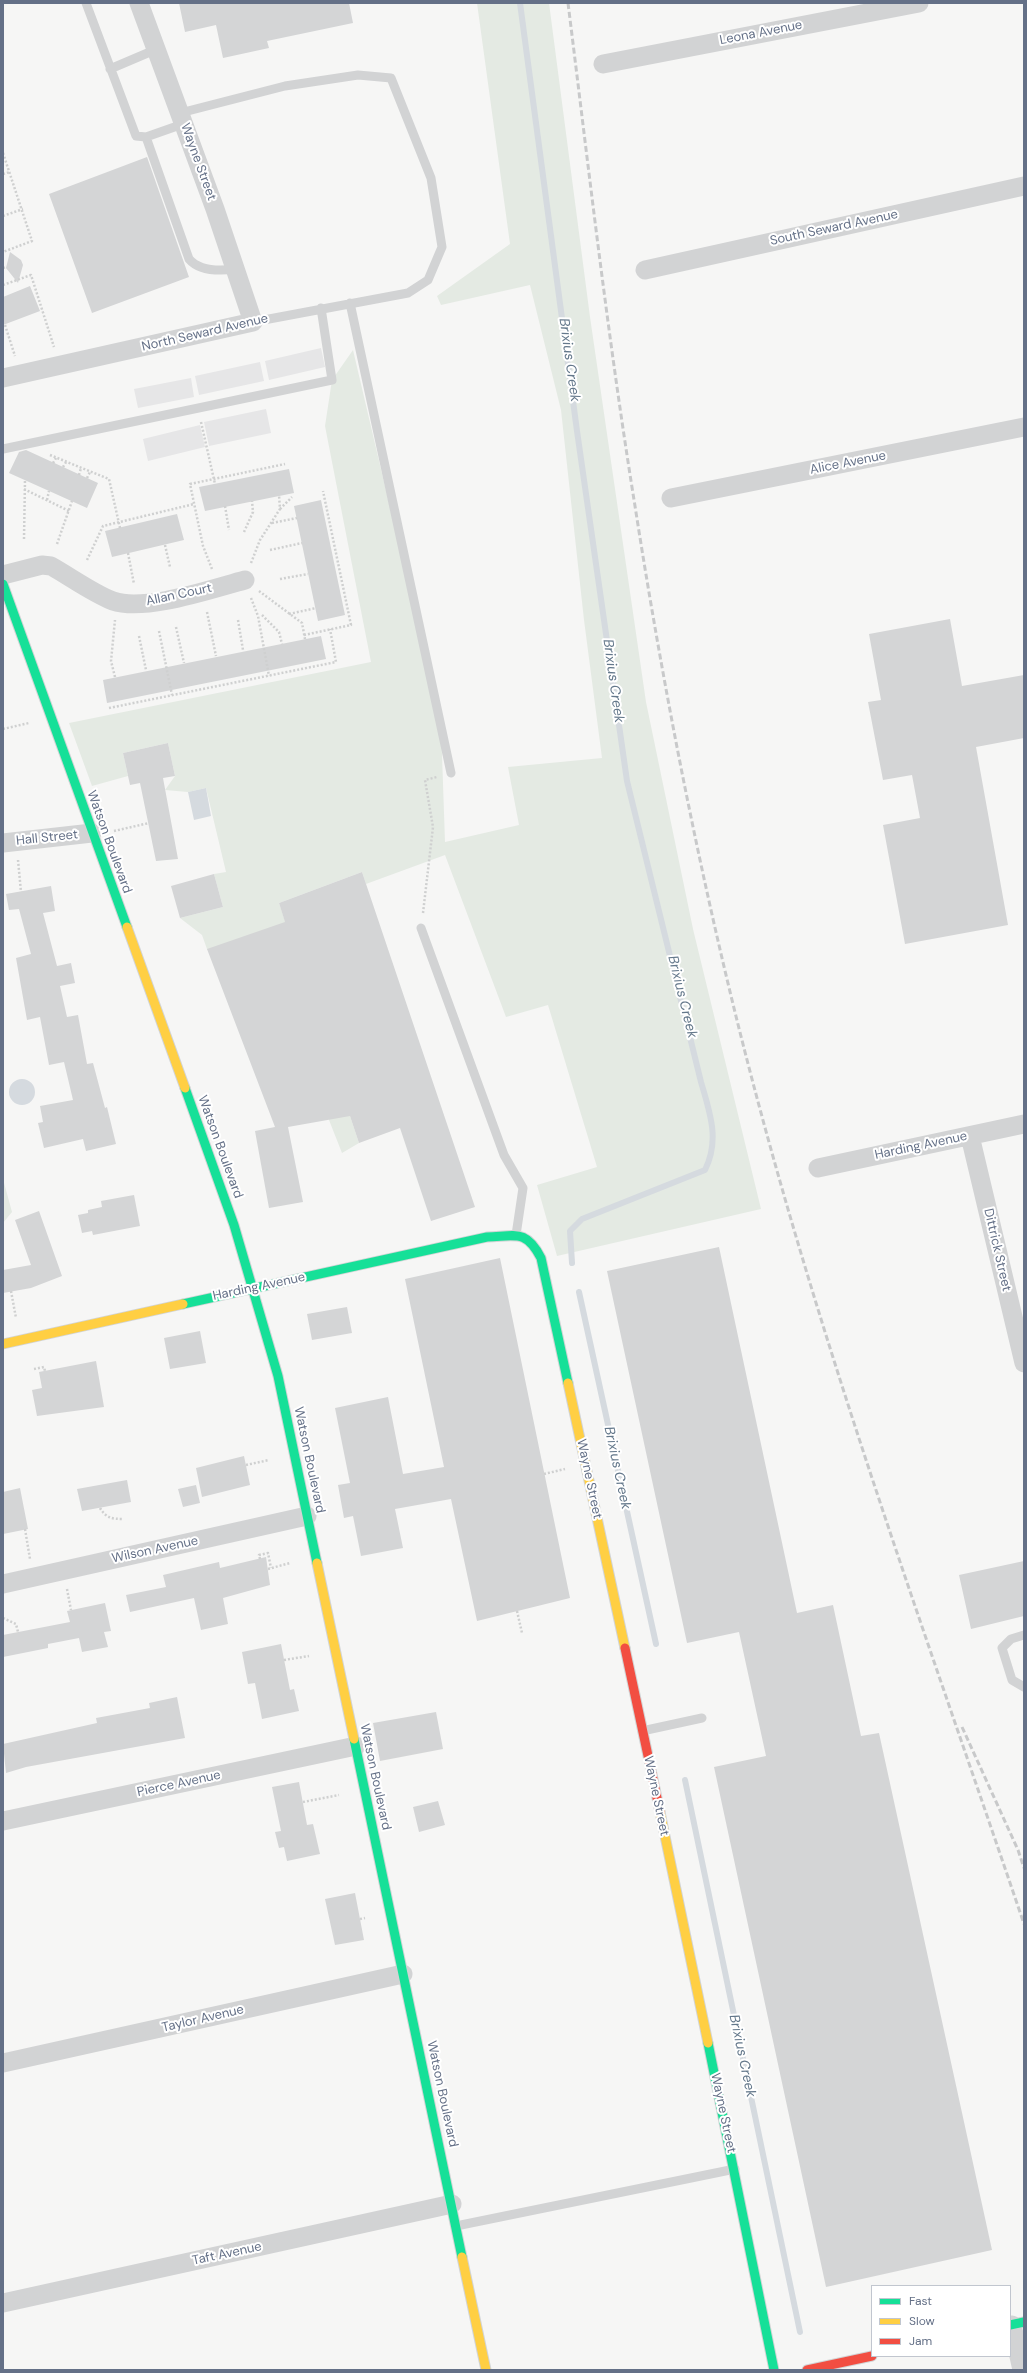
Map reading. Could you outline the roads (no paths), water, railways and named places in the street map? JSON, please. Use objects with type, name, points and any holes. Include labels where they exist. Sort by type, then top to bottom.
[{"type":"street","name":"Wayne Street","points":[[139,3],[236,268],[253,322]]},
{"type":"street","name":"Leona Avenue","points":[[604,64],[919,3]]},
{"type":"street","name":"South Seward Avenue","points":[[645,270],[1024,186]]},
{"type":"street","name":"North Seward Avenue","points":[[12,376],[253,322]]},
{"type":"street","name":"Alice Avenue","points":[[671,498],[1024,427]]},
{"type":"street","name":"Allan Court","points":[[3,575],[42,566],[51,566],[113,601],[142,603],[164,601],[245,580]]},
{"type":"street","name":"Watson Boulevard","points":[[3,584],[100,833],[231,1217],[254,1288],[278,1376],[486,2370]]},
{"type":"street","name":"Hall Street","points":[[3,843],[100,833]]},
{"type":"street","name":"Harding Avenue","points":[[818,1168],[1024,1124]]},
{"type":"street","name":"Dittrick Street","points":[[970,1136],[1024,1364]]},
{"type":"street","name":"Wayne Street","points":[[516,1235],[533,1242],[541,1258],[735,2169],[774,2370]]},
{"type":"street","name":"Harding Avenue","points":[[3,1344],[487,1237],[516,1235]]},
{"type":"street","name":"Wilson Avenue","points":[[3,1584],[307,1516]]},
{"type":"street","name":"Pierce Avenue","points":[[3,1821],[356,1746]]},
{"type":"street","name":"Taylor Avenue","points":[[3,2063],[403,1974]]},
{"type":"street","name":"Taft Avenue","points":[[3,2303],[452,2204]]},
{"type":"street","points":[[1015,2324],[1022,2370]]},
{"type":"street","points":[[807,2370],[871,2356]]},
{"type":"lane","points":[[86,3],[136,136],[146,137],[182,119]]},
{"type":"lane","points":[[110,69],[156,50]]},
{"type":"lane","name":"North Seward Avenue","points":[[182,119],[285,86],[358,75],[391,78],[431,178],[442,247],[428,280],[408,293],[321,308],[253,322]]},
{"type":"lane","points":[[146,137],[189,259],[193,264],[219,271],[236,268]]},
{"type":"lane","points":[[350,304],[451,773]]},
{"type":"lane","points":[[3,449],[332,380],[321,308]]},
{"type":"lane","points":[[421,928],[504,1155],[523,1188],[516,1235]]},
{"type":"lane","points":[[1024,1635],[1011,1639],[1002,1648],[1012,1680],[1024,1687]]},
{"type":"lane","points":[[642,1731],[702,1718]]},
{"type":"lane","points":[[456,2226],[735,2169]]},
{"type":"waterway","name":"Brixius Creek","points":[[520,3],[577,431],[627,781],[701,1082],[708,1105],[713,1137],[710,1159],[705,1170],[582,1219],[570,1231],[572,1263]]},
{"type":"waterway","name":"Brixius Creek","points":[[579,1292],[656,1644]]},
{"type":"waterway","name":"Brixius Creek","points":[[685,1780],[800,2332]]},
{"type":"railway","points":[[568,3],[607,318],[645,569],[691,818],[718,942],[763,1121],[831,1352],[868,1467],[1024,1924]]},
{"type":"railway","points":[[962,1727],[1018,1850],[1024,1868]]}]
